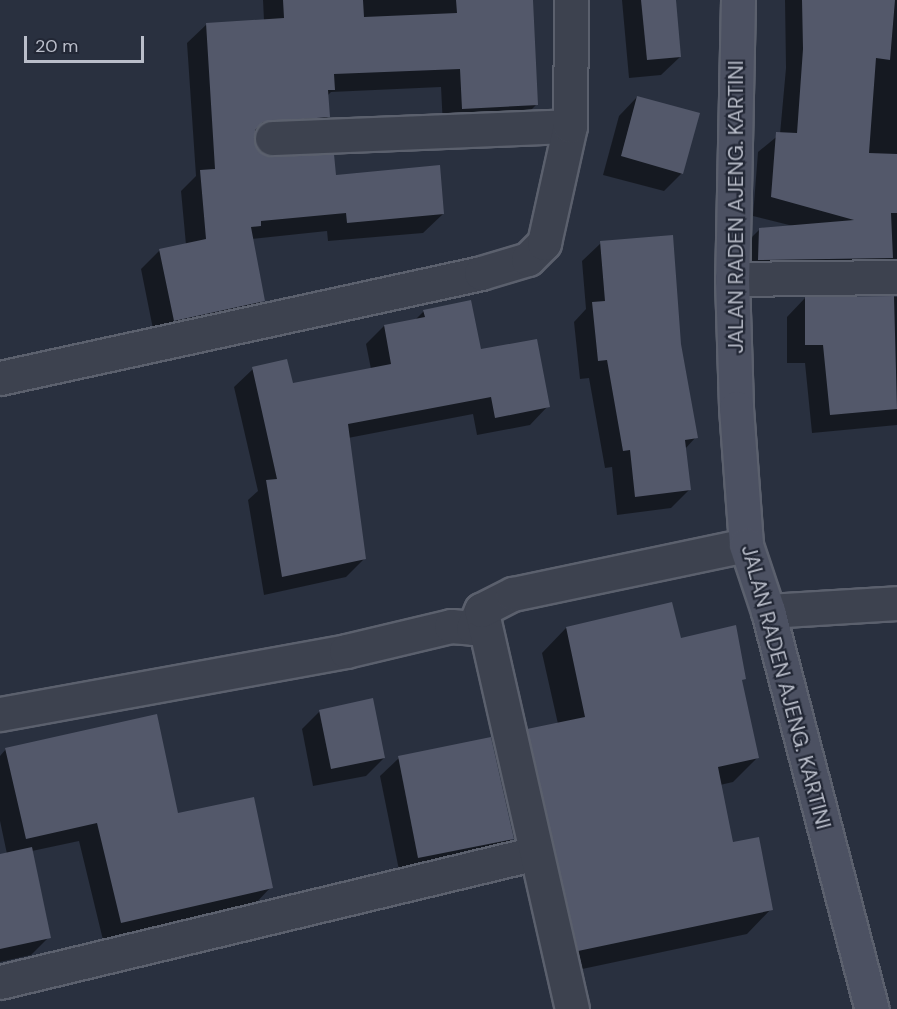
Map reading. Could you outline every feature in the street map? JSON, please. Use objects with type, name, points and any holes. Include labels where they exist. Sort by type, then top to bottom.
[{"type":"main road","name":"JALAN RADEN AJENG. KARTINI","points":[[738,0],[732,279],[736,408],[746,546],[768,611],[872,1009]]},
{"type":"street","points":[[0,378],[528,260],[544,243],[570,126],[571,0]]},
{"type":"street","points":[[272,138],[570,126]]},
{"type":"street","points":[[732,279],[897,277]]},
{"type":"street","points":[[0,714],[346,651],[451,626],[473,628],[481,610],[513,594],[746,546]]},
{"type":"street","points":[[768,611],[897,603]]},
{"type":"street","points":[[481,610],[572,1009]]},
{"type":"street","points":[[0,982],[536,853]]},
{"type":"building","points":[[283,0],[363,0],[364,17],[457,13],[456,0],[533,0],[538,105],[462,109],[460,69],[334,74],[335,90],[328,90],[330,117],[263,122],[255,130],[257,148],[273,157],[334,154],[336,175],[440,165],[444,214],[347,223],[346,213],[261,221],[261,226],[251,227],[265,301],[174,321],[159,249],[206,239],[200,170],[215,169],[206,23],[284,18]]},
{"type":"building","points":[[641,0],[676,0],[681,57],[647,60]]},
{"type":"building","points":[[802,0],[895,0],[890,60],[876,58],[869,153],[897,154],[897,213],[891,213],[893,258],[758,260],[759,228],[854,220],[771,197],[776,132],[797,133],[803,49]]},
{"type":"building","points":[[637,96],[700,113],[683,174],[621,156]]},
{"type":"building","points":[[673,235],[681,344],[698,438],[685,440],[691,490],[635,497],[630,450],[623,451],[607,360],[598,361],[592,302],[605,301],[600,241]]},
{"type":"building","points":[[894,296],[897,409],[830,415],[823,345],[805,345],[805,297]]},
{"type":"building","points":[[471,300],[481,349],[537,339],[550,407],[495,418],[491,397],[348,424],[366,559],[282,577],[266,480],[277,479],[252,367],[287,359],[293,383],[391,364],[384,325],[425,317],[423,310]]},
{"type":"building","points":[[672,602],[681,638],[736,625],[746,679],[742,680],[759,758],[718,767],[733,842],[759,837],[773,910],[578,951],[527,729],[585,717],[566,627]]},
{"type":"building","points":[[373,698],[385,758],[331,769],[319,710]]},
{"type":"building","points":[[157,714],[178,813],[254,797],[273,888],[121,923],[97,823],[26,839],[5,748]]},
{"type":"building","points":[[491,737],[514,839],[418,858],[398,756]]},
{"type":"building","points":[[32,847],[51,938],[0,949],[0,854]]}]
